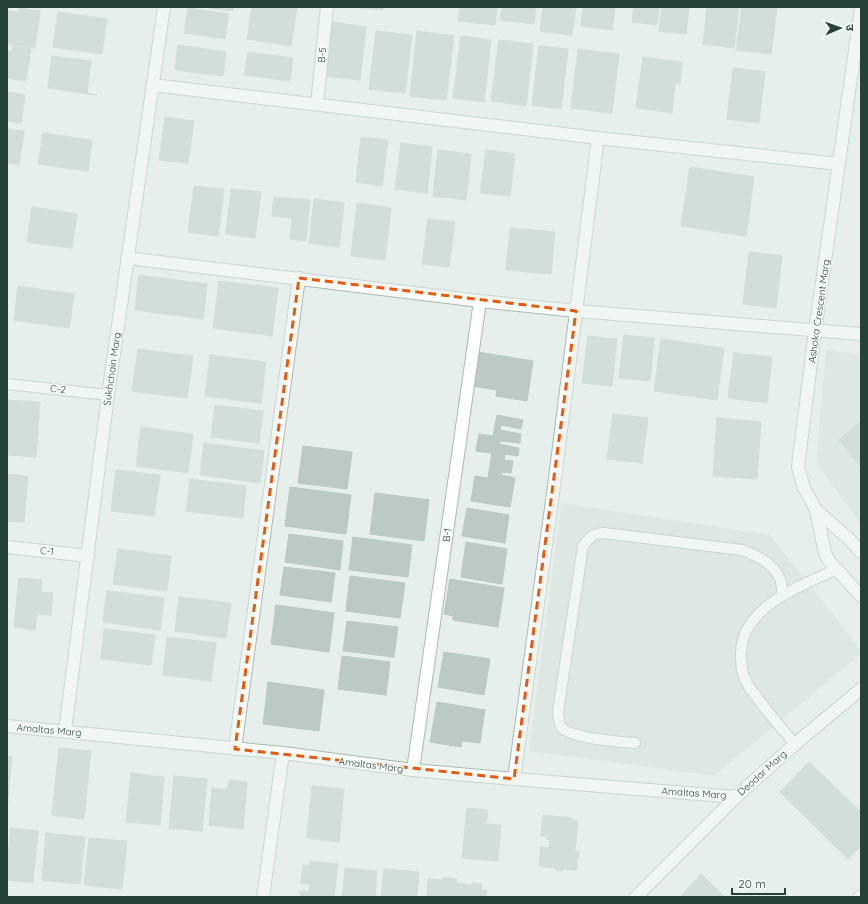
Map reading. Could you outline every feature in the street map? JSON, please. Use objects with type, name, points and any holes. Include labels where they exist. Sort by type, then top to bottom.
[{"type":"street","name":"Sukhchain Marg","points":[[65,731],[108,395],[164,7]]},
{"type":"street","name":"B-5","points":[[317,104],[327,7]]},
{"type":"street","name":"Ashoka Crescent Marg","points":[[861,8],[815,331],[798,467],[804,488],[816,510],[825,553],[861,596]]},
{"type":"street","points":[[152,85],[598,138],[839,164]]},
{"type":"street","points":[[514,779],[554,486],[598,138]]},
{"type":"street","points":[[127,258],[480,301],[576,311],[861,334]]},
{"type":"street","points":[[234,749],[299,278]]},
{"type":"street","name":"B-1","points":[[413,770],[480,301]]},
{"type":"street","points":[[816,510],[849,539],[861,552]]},
{"type":"street","name":"C-1","points":[[7,546],[88,556]]},
{"type":"street","name":"Deodar Marg","points":[[636,897],[736,797],[795,744],[861,689]]},
{"type":"street","name":"Amaltas Marg","points":[[7,726],[283,753],[413,770],[736,797]]},
{"type":"street","points":[[264,897],[283,753]]},
{"type":"lane","name":"C-2","points":[[7,384],[108,395]]},
{"type":"lane","points":[[635,743],[617,742],[586,736],[563,729],[560,725],[558,711],[584,546],[590,536],[604,533],[742,550],[753,554],[766,562],[777,572],[781,580],[783,595]]},
{"type":"lane","points":[[795,744],[766,710],[746,682],[742,670],[741,648],[746,630],[755,618],[783,595],[837,569]]},
{"type":"highlighted area","points":[[299,278],[576,311],[514,779],[235,749]]},
{"type":"shaded area","points":[[826,350],[861,354],[861,524],[816,463]]},
{"type":"shaded area","points":[[561,503],[770,535],[861,650],[861,654],[714,776],[529,751]]},
{"type":"building","points":[[205,7],[234,7],[233,11]]},
{"type":"building","points":[[252,7],[297,7],[291,46],[247,39]]},
{"type":"building","points":[[354,7],[383,7],[383,10]]},
{"type":"building","points":[[460,7],[497,7],[495,25],[458,21]]},
{"type":"building","points":[[502,7],[536,7],[534,24],[500,20]]},
{"type":"building","points":[[543,7],[576,7],[572,35],[540,31]]},
{"type":"building","points":[[583,7],[615,7],[612,30],[581,26]]},
{"type":"building","points":[[634,7],[659,7],[657,25],[632,22]]},
{"type":"building","points":[[662,7],[689,7],[686,34],[659,31]]},
{"type":"building","points":[[707,7],[739,7],[734,48],[703,44]]},
{"type":"building","points":[[742,7],[777,7],[771,54],[736,50]]},
{"type":"building","points":[[19,8],[40,11],[35,48],[7,44],[7,11],[19,12]]},
{"type":"building","points":[[188,8],[229,14],[225,39],[184,33]]},
{"type":"building","points":[[58,12],[107,19],[102,54],[53,47]]},
{"type":"building","points":[[331,22],[366,27],[360,80],[324,76]]},
{"type":"building","points":[[376,31],[412,35],[405,93],[369,89]]},
{"type":"building","points":[[417,31],[454,36],[446,100],[410,96]]},
{"type":"building","points":[[461,36],[491,40],[484,102],[453,98]]},
{"type":"building","points":[[499,40],[533,44],[526,106],[491,101]]},
{"type":"building","points":[[178,45],[226,52],[223,76],[175,70]]},
{"type":"building","points":[[13,46],[31,49],[26,81],[7,78],[7,51],[12,52]]},
{"type":"building","points":[[539,46],[568,49],[561,109],[532,105]]},
{"type":"building","points":[[578,49],[619,54],[612,113],[571,108]]},
{"type":"building","points":[[248,52],[293,58],[290,81],[244,75]]},
{"type":"building","points":[[52,56],[91,61],[87,93],[97,95],[48,88]]},
{"type":"building","points":[[643,57],[682,62],[680,84],[675,83],[672,113],[636,108]]},
{"type":"building","points":[[733,68],[765,72],[759,123],[727,119]]},
{"type":"building","points":[[7,92],[25,95],[21,123],[7,121]]},
{"type":"building","points":[[165,117],[194,121],[188,163],[159,160]]},
{"type":"building","points":[[7,129],[24,131],[19,165],[7,163]]},
{"type":"building","points":[[43,133],[92,140],[88,171],[38,164]]},
{"type":"building","points":[[361,137],[388,140],[382,186],[356,182]]},
{"type":"building","points":[[401,143],[432,147],[427,193],[395,189]]},
{"type":"building","points":[[438,150],[471,154],[466,200],[433,196]]},
{"type":"building","points":[[486,150],[515,154],[510,196],[480,193]]},
{"type":"building","points":[[690,167],[754,177],[746,236],[681,226]]},
{"type":"building","points":[[194,186],[224,189],[218,236],[188,232]]},
{"type":"building","points":[[231,189],[261,192],[255,238],[226,234]]},
{"type":"building","points":[[274,197],[310,200],[306,241],[290,239],[292,218],[272,216]]},
{"type":"building","points":[[314,199],[344,203],[339,247],[309,243]]},
{"type":"building","points":[[357,203],[391,208],[385,260],[351,256]]},
{"type":"building","points":[[32,207],[77,214],[72,248],[27,242]]},
{"type":"building","points":[[428,219],[455,222],[449,267],[422,264]]},
{"type":"building","points":[[510,228],[555,232],[551,274],[506,270]]},
{"type":"building","points":[[749,252],[782,256],[776,308],[743,304]]},
{"type":"building","points":[[139,275],[207,284],[203,319],[135,310]]},
{"type":"building","points":[[219,281],[278,288],[272,336],[213,328]]},
{"type":"building","points":[[18,286],[74,294],[69,328],[14,320]]},
{"type":"building","points":[[624,335],[654,338],[650,381],[619,378]]},
{"type":"building","points":[[588,336],[617,339],[612,386],[582,383]]},
{"type":"building","points":[[661,339],[724,348],[717,400],[654,391]]},
{"type":"building","points":[[138,349],[193,356],[187,398],[132,391]]},
{"type":"building","points":[[478,352],[533,361],[527,401],[496,396],[497,390],[473,386]]},
{"type":"building","points":[[734,353],[772,357],[767,403],[728,398]]},
{"type":"building","points":[[210,355],[266,362],[261,403],[205,396]]},
{"type":"building","points":[[7,400],[40,402],[36,457],[7,455]]},
{"type":"building","points":[[215,405],[263,411],[259,443],[211,437]]},
{"type":"building","points":[[613,414],[648,418],[642,463],[607,459]]},
{"type":"building","points":[[497,415],[523,420],[521,429],[501,425],[500,430],[521,434],[520,443],[500,441],[499,444],[519,448],[518,456],[505,454],[504,460],[513,461],[511,473],[501,472],[501,475],[515,478],[510,507],[471,501],[475,476],[488,478],[492,453],[476,451],[479,434],[493,436]]},
{"type":"building","points":[[717,418],[761,422],[757,479],[713,476]]},
{"type":"building","points":[[861,421],[861,467],[839,440]]},
{"type":"building","points":[[141,427],[193,434],[188,473],[136,466]]},
{"type":"building","points":[[204,443],[264,451],[260,483],[200,475]]},
{"type":"building","points":[[303,446],[352,452],[347,489],[298,483]]},
{"type":"building","points":[[116,470],[160,475],[154,516],[111,511]]},
{"type":"building","points":[[7,474],[28,476],[24,522],[7,521]]},
{"type":"building","points":[[190,479],[246,486],[243,518],[186,511]]},
{"type":"building","points":[[290,487],[351,495],[346,534],[285,526]]},
{"type":"building","points":[[375,493],[429,500],[424,541],[370,534]]},
{"type":"building","points":[[467,508],[509,515],[505,543],[462,536]]},
{"type":"building","points":[[289,534],[343,541],[340,570],[285,562]]},
{"type":"building","points":[[353,537],[412,545],[408,577],[349,570]]},
{"type":"building","points":[[466,542],[507,549],[502,584],[461,577]]},
{"type":"building","points":[[118,549],[171,556],[167,591],[113,584]]},
{"type":"building","points":[[284,567],[335,573],[331,602],[280,595]]},
{"type":"building","points":[[350,576],[405,583],[400,618],[346,611]]},
{"type":"building","points":[[19,578],[42,580],[41,592],[53,593],[51,615],[37,614],[35,630],[14,627]]},
{"type":"building","points":[[450,579],[504,588],[498,627],[453,620],[453,616],[444,614]]},
{"type":"building","points":[[107,591],[164,598],[160,630],[103,622]]},
{"type":"building","points":[[179,597],[231,603],[226,638],[175,631]]},
{"type":"building","points":[[276,605],[334,613],[329,652],[271,644]]},
{"type":"building","points":[[347,621],[398,627],[394,657],[343,651]]},
{"type":"building","points":[[104,629],[155,635],[151,665],[101,659]]},
{"type":"building","points":[[167,637],[216,643],[211,681],[163,675]]},
{"type":"building","points":[[444,652],[490,659],[484,695],[438,687]]},
{"type":"building","points":[[342,656],[390,662],[386,695],[338,689]]},
{"type":"building","points":[[268,682],[324,690],[319,731],[263,724]]},
{"type":"building","points":[[437,702],[485,710],[480,743],[462,741],[461,747],[430,742]]},
{"type":"building","points":[[59,748],[91,751],[84,819],[52,815]]},
{"type":"building","points":[[7,757],[12,757],[7,809]]},
{"type":"building","points":[[809,762],[861,812],[861,846],[848,859],[780,792]]},
{"type":"building","points":[[131,773],[164,777],[160,825],[126,822]]},
{"type":"building","points":[[174,776],[207,779],[202,831],[169,828]]},
{"type":"building","points":[[229,780],[247,782],[243,829],[209,825],[212,788],[228,790]]},
{"type":"building","points":[[312,786],[344,789],[339,842],[307,838]]},
{"type":"building","points":[[467,808],[488,810],[486,824],[501,825],[498,861],[462,858]]},
{"type":"building","points":[[543,815],[573,818],[573,821],[578,821],[575,851],[579,852],[578,859],[575,859],[575,861],[578,861],[577,870],[563,869],[563,871],[556,870],[556,868],[539,866],[541,847],[549,848],[550,840],[547,839],[547,837],[541,836]]},
{"type":"building","points":[[11,828],[38,831],[33,883],[7,880]]},
{"type":"building","points":[[46,833],[85,837],[80,884],[42,880]]},
{"type":"building","points":[[89,838],[127,841],[122,889],[84,885]]},
{"type":"building","points":[[310,861],[338,864],[334,897],[300,897],[300,891],[309,892],[310,884],[301,883],[303,865],[310,866]]},
{"type":"building","points":[[345,868],[377,871],[375,897],[342,897]]},
{"type":"building","points":[[384,869],[419,872],[417,897],[381,897]]},
{"type":"building","points":[[701,874],[725,897],[680,897]]},
{"type":"building","points":[[443,877],[457,879],[456,883],[472,885],[472,883],[482,884],[481,890],[487,891],[486,897],[427,897],[428,879],[443,880]]}]
